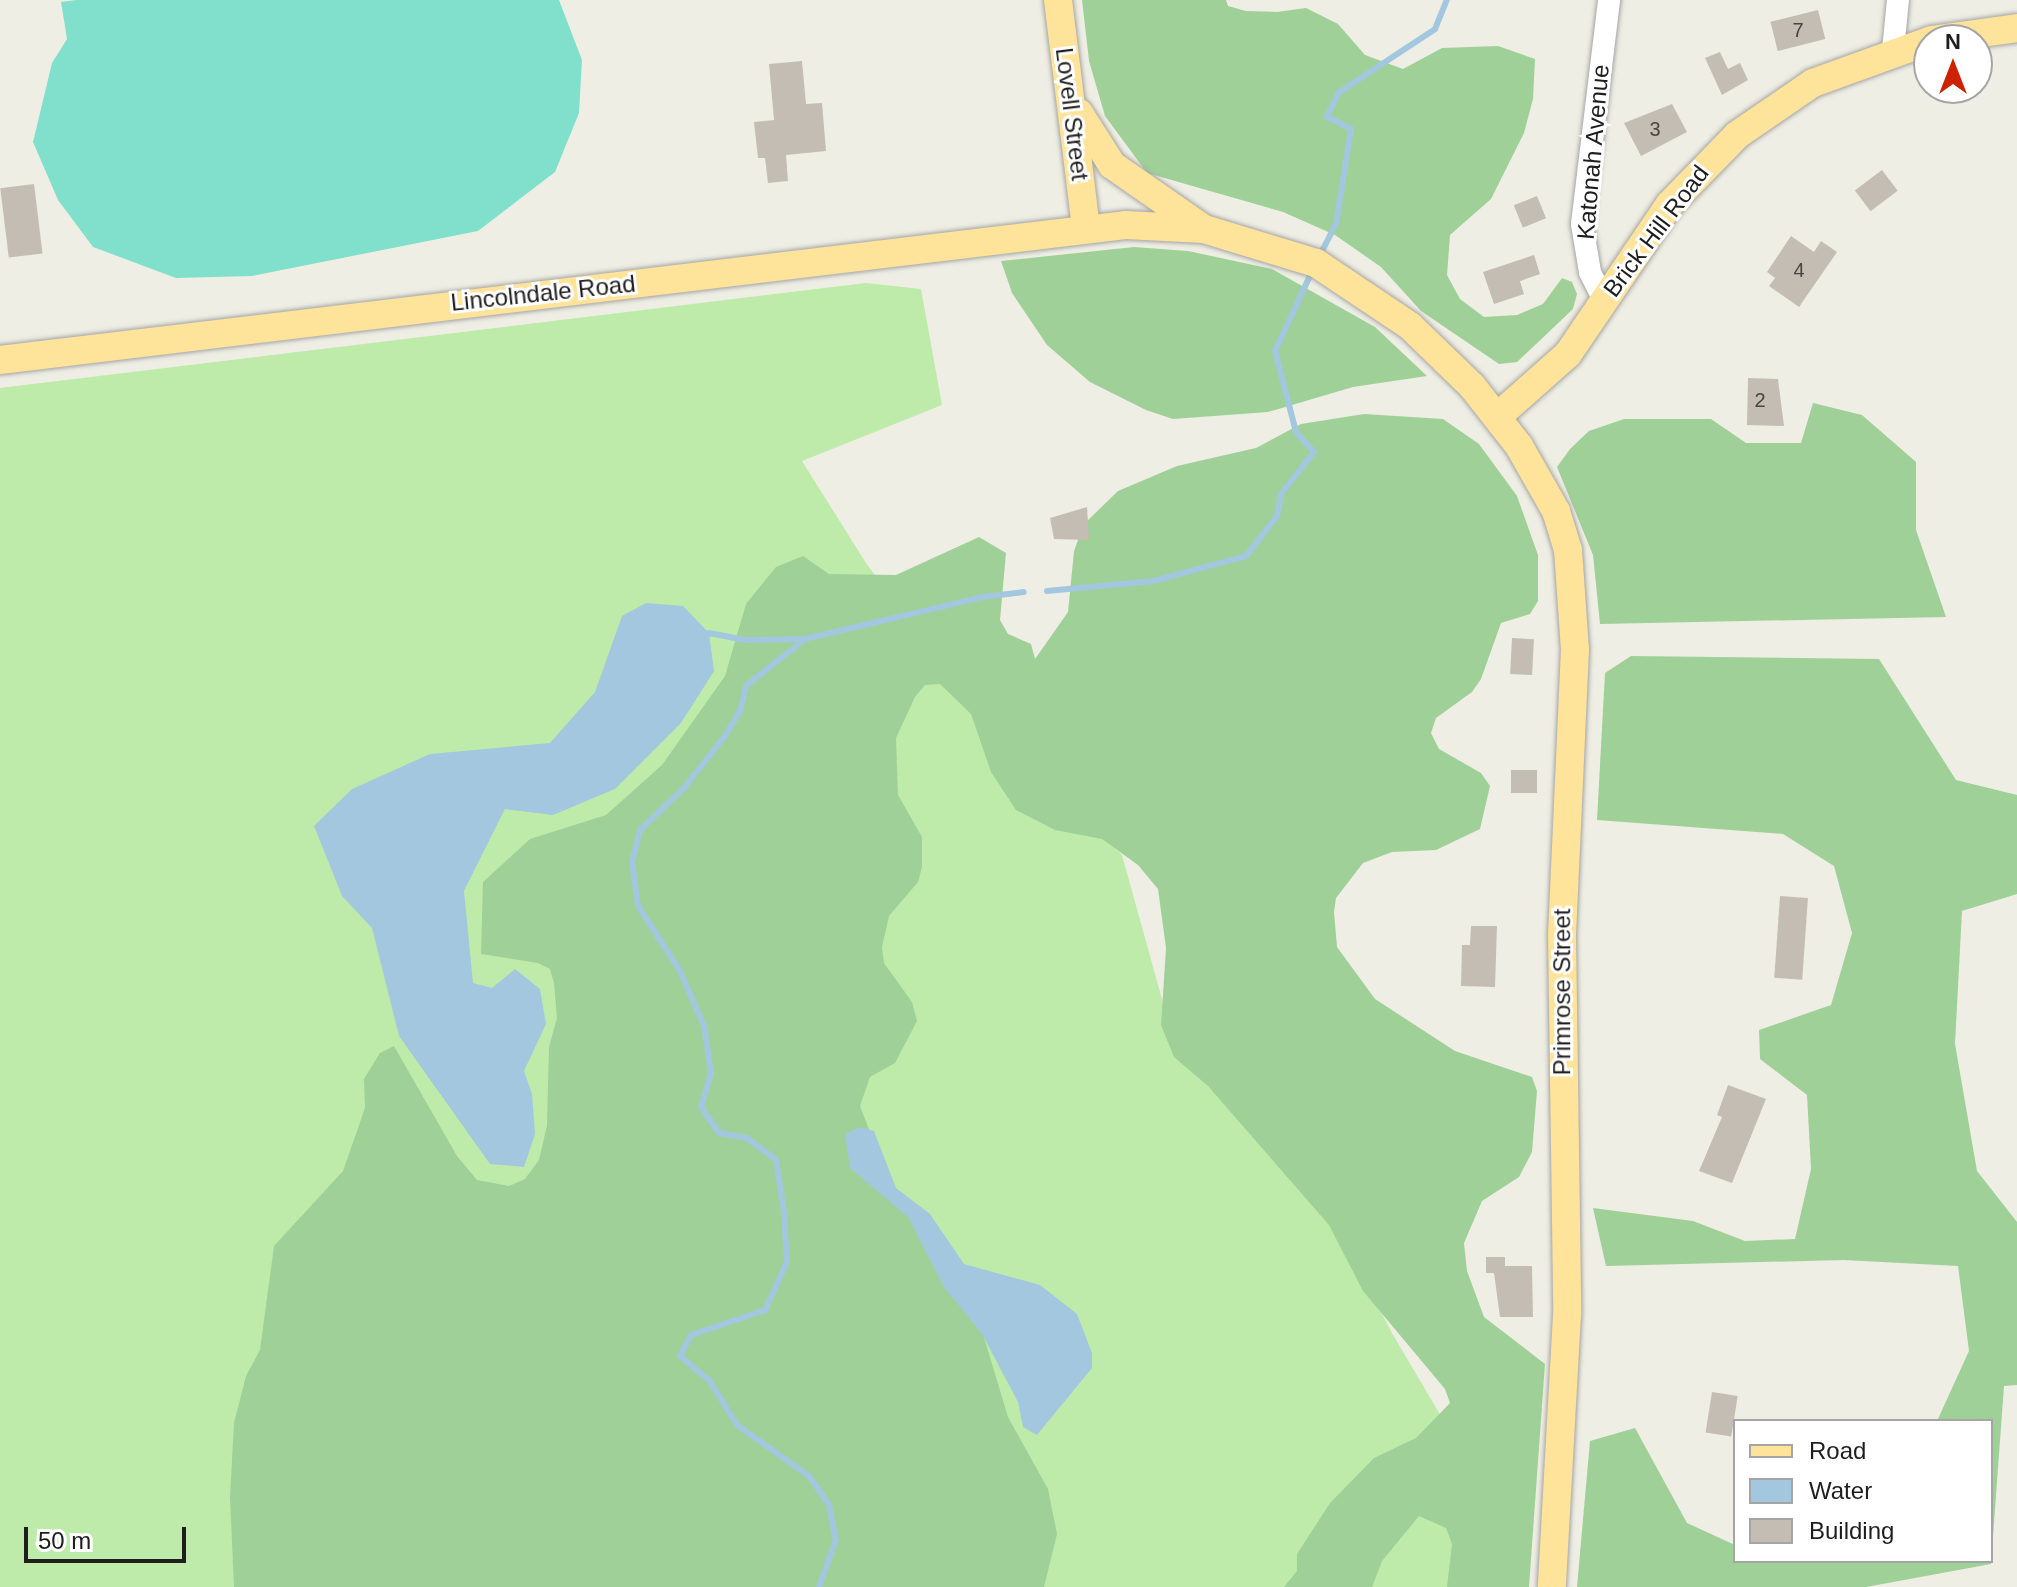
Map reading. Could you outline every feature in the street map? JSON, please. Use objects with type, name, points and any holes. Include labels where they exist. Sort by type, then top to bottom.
[{"type":"main road","name":"Lovell Street","points":[[1058,0],[1086,228]]},
{"type":"main road","name":"Brick Hill Road","points":[[1993,31],[2017,28]]},
{"type":"main road","name":"Brick Hill Road","points":[[1497,417],[1568,354],[1670,204],[1737,135],[1813,83],[1913,45]]},
{"type":"main road","points":[[1067,76],[1092,141],[1112,165],[1204,229]]},
{"type":"main road","name":"Lincolndale Road","points":[[0,360],[1086,228],[1204,229]]},
{"type":"main road","name":"Primrose Street","points":[[1204,229],[1316,263],[1359,289],[1439,350],[1497,417],[1556,511],[1568,550],[1573,605],[1561,948],[1567,1315],[1552,1587]]},
{"type":"street","name":"Katonah Avenue","points":[[1604,300],[1583,250],[1582,224],[1609,0]]},
{"type":"street","points":[[1893,50],[1898,0]]},
{"type":"green space","points":[[1082,0],[1226,0],[1228,6],[1246,11],[1277,12],[1306,8],[1338,24],[1365,55],[1403,69],[1442,48],[1498,46],[1535,59],[1533,99],[1524,133],[1491,199],[1450,235],[1447,275],[1460,299],[1484,317],[1517,315],[1543,304],[1562,278],[1572,282],[1577,294],[1573,309],[1517,362],[1499,364],[1421,311],[1381,267],[1335,235],[1283,212],[1147,173],[1105,116],[1089,61]]},
{"type":"green space","points":[[1134,247],[1188,251],[1272,269],[1375,327],[1427,376],[1353,387],[1268,412],[1173,419],[1146,410],[1090,382],[1047,345],[1012,293],[1001,261]]},
{"type":"green space","points":[[866,283],[921,289],[942,405],[802,461],[866,563],[1001,743],[1122,855],[1175,1046],[1310,1176],[1392,1333],[1465,1457],[1492,1587],[0,1587],[0,388]]},
{"type":"green space","points":[[1813,403],[1862,415],[1916,462],[1916,530],[1946,617],[1600,624],[1593,555],[1557,467],[1570,449],[1589,431],[1624,419],[1711,419],[1746,443],[1801,443]]},
{"type":"green space","points":[[1364,414],[1443,419],[1479,444],[1517,496],[1538,555],[1538,601],[1530,614],[1501,623],[1481,679],[1472,692],[1436,718],[1431,733],[1439,749],[1481,773],[1490,786],[1480,829],[1436,850],[1392,852],[1363,863],[1336,898],[1334,912],[1337,947],[1375,999],[1455,1051],[1532,1077],[1537,1091],[1532,1152],[1519,1177],[1482,1201],[1464,1243],[1467,1271],[1484,1317],[1545,1364],[1529,1587],[1447,1587],[1452,1544],[1446,1528],[1419,1516],[1382,1561],[1372,1587],[1284,1587],[1297,1571],[1297,1554],[1330,1503],[1374,1458],[1416,1438],[1450,1403],[1445,1389],[1363,1291],[1329,1225],[1208,1086],[1174,1057],[1161,1025],[1166,948],[1158,889],[1138,865],[1102,839],[1055,830],[1016,810],[991,772],[971,714],[940,684],[925,685],[915,697],[896,738],[898,795],[922,837],[922,867],[918,882],[889,916],[882,947],[884,963],[912,1002],[917,1021],[895,1063],[870,1077],[860,1106],[898,1205],[914,1213],[980,1324],[1008,1417],[1048,1489],[1057,1534],[1044,1587],[234,1587],[230,1497],[234,1423],[246,1376],[260,1350],[274,1246],[343,1171],[365,1108],[364,1079],[380,1053],[394,1046],[457,1156],[477,1180],[509,1186],[525,1179],[539,1160],[547,1125],[549,1047],[557,1018],[554,983],[550,969],[538,963],[481,954],[483,882],[530,839],[606,815],[662,765],[725,676],[746,604],[776,567],[803,556],[829,574],[896,575],[979,537],[1006,553],[1000,620],[1008,634],[1031,644],[1035,659],[1068,612],[1074,551],[1084,524],[1118,491],[1177,466],[1256,448],[1301,424]]},
{"type":"green space","points":[[1631,656],[1879,659],[1956,780],[2017,795],[2017,894],[1962,911],[1955,1044],[1977,1171],[2017,1222],[2017,1385],[2004,1386],[1993,1537],[1993,1419],[1938,1419],[1969,1351],[1958,1266],[1843,1260],[1606,1266],[1593,1208],[1693,1221],[1745,1241],[1795,1239],[1811,1169],[1807,1095],[1760,1059],[1759,1030],[1831,1005],[1852,933],[1834,866],[1783,834],[1597,820],[1605,673]]},
{"type":"green space","points":[[1635,1428],[1687,1523],[1733,1544],[1733,1563],[1991,1564],[1866,1587],[1577,1587],[1590,1441]]},
{"type":"shaded area","points":[[559,0],[582,60],[579,113],[555,172],[478,231],[252,276],[176,278],[93,247],[58,200],[33,142],[52,63],[67,39],[61,2]]},
{"type":"water","points":[[646,603],[683,606],[709,633],[714,671],[681,723],[615,789],[553,815],[505,809],[464,891],[473,983],[492,988],[515,969],[540,989],[546,1024],[524,1071],[532,1094],[535,1134],[524,1167],[490,1164],[399,1036],[372,928],[342,896],[314,826],[352,789],[430,754],[550,743],[595,692],[622,616]]},
{"type":"water","points":[[860,1127],[874,1131],[896,1188],[930,1214],[964,1264],[1040,1285],[1077,1314],[1092,1353],[1092,1368],[1037,1435],[1023,1427],[1018,1402],[982,1334],[944,1287],[908,1217],[850,1168],[845,1134]]},
{"type":"building","points":[[1818,10],[1825,39],[1778,51],[1770,22]]},
{"type":"building","points":[[1720,52],[1728,69],[1740,63],[1748,80],[1722,95],[1705,58]]},
{"type":"building","points":[[802,61],[806,104],[822,103],[826,151],[786,155],[788,181],[768,183],[765,158],[758,158],[754,122],[774,120],[769,64]]},
{"type":"building","points":[[1672,104],[1687,132],[1641,156],[1624,123]]},
{"type":"building","points":[[1882,170],[1898,191],[1870,211],[1855,190]]},
{"type":"building","points":[[34,184],[43,253],[9,258],[0,188]]},
{"type":"building","points":[[1537,196],[1546,218],[1523,228],[1514,205]]},
{"type":"building","points":[[1791,236],[1814,252],[1821,241],[1837,252],[1799,307],[1769,286],[1775,278],[1767,272]]},
{"type":"building","points":[[1534,255],[1540,274],[1520,281],[1524,294],[1494,304],[1483,272]]},
{"type":"building","points":[[1748,378],[1778,379],[1784,426],[1747,425]]},
{"type":"building","points":[[1087,507],[1089,540],[1054,539],[1050,518]]},
{"type":"building","points":[[1512,638],[1534,639],[1532,675],[1510,674]]},
{"type":"building","points":[[1511,770],[1537,770],[1537,793],[1511,793]]},
{"type":"building","points":[[1780,896],[1808,898],[1802,980],[1774,978]]},
{"type":"building","points":[[1471,926],[1497,926],[1495,987],[1461,986],[1462,945],[1470,945]]},
{"type":"building","points":[[1728,1085],[1766,1099],[1732,1183],[1699,1171],[1722,1117],[1717,1115]]},
{"type":"building","points":[[1486,1257],[1505,1257],[1505,1266],[1532,1266],[1533,1317],[1500,1317],[1494,1273],[1486,1273]]},
{"type":"building","points":[[1712,1392],[1738,1396],[1731,1437],[1706,1432]]},
{"type":"waterway","points":[[1320,255],[1336,224],[1351,129],[1327,117],[1338,93],[1435,29],[1447,0]]},
{"type":"waterway","points":[[1047,591],[1153,581],[1246,556],[1277,516],[1281,494],[1314,452],[1296,432],[1275,351],[1313,269]]},
{"type":"waterway","points":[[709,633],[745,640],[805,639],[982,597],[1024,592]]},
{"type":"waterway","points":[[805,639],[746,686],[740,711],[725,736],[684,788],[640,830],[632,862],[638,906],[680,971],[704,1026],[711,1073],[701,1107],[719,1133],[747,1138],[776,1160],[784,1212],[787,1262],[765,1310],[691,1335],[680,1356],[709,1380],[737,1425],[809,1476],[829,1505],[836,1540],[819,1587]]}]
